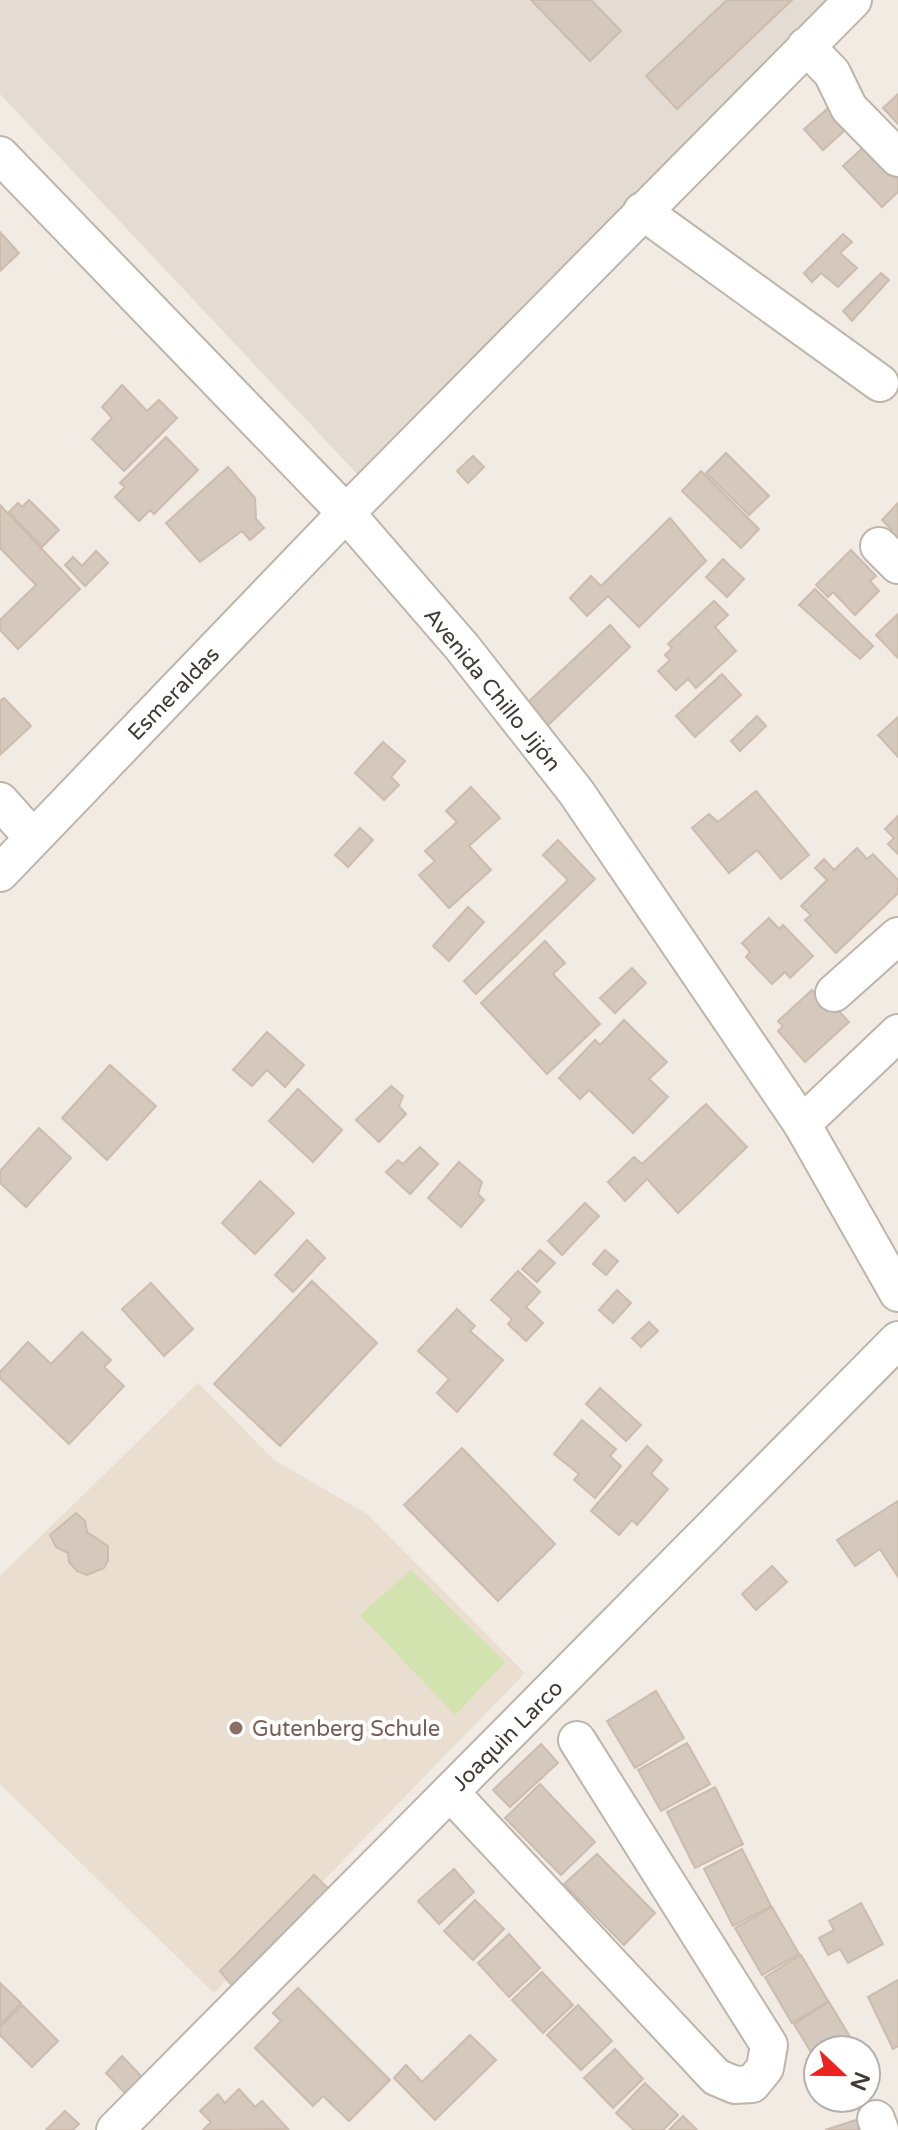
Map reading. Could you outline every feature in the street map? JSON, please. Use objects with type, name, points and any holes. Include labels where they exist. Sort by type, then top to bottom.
[{"type":"street","name":"Esmeraldas","points":[[0,873],[346,513],[853,0]]},
{"type":"street","points":[[806,46],[832,73],[849,108],[898,158]]},
{"type":"street","name":"Avenida Chillo Jijón","points":[[0,155],[346,513],[462,647],[576,792],[802,1124],[898,1293]]},
{"type":"street","points":[[642,211],[880,383]]},
{"type":"street","points":[[0,801],[33,838]]},
{"type":"street","points":[[834,993],[898,936]]},
{"type":"street","points":[[802,1124],[898,1033]]},
{"type":"street","name":"Joaquìn Larco","points":[[115,2130],[898,1340]]},
{"type":"street","points":[[450,1792],[716,2077],[735,2085],[752,2084],[765,2068],[769,2045],[577,1740]]},
{"type":"shaded area","points":[[0,0],[835,0],[360,477],[0,94]]},
{"type":"shaded area","name":"Gutenberg Schule","points":[[198,1383],[274,1460],[367,1514],[525,1673],[214,1993],[0,1784],[0,1576]]},
{"type":"green space","points":[[411,1570],[505,1662],[455,1715],[360,1615]]},
{"type":"building","points":[[531,0],[591,0],[621,31],[590,61]]},
{"type":"building","points":[[727,0],[792,0],[677,109],[646,76]]},
{"type":"building","points":[[898,94],[898,124],[883,108]]},
{"type":"building","points":[[833,104],[852,124],[823,150],[804,129]]},
{"type":"building","points":[[869,142],[898,174],[898,192],[882,207],[843,166]]},
{"type":"building","points":[[0,232],[19,253],[0,271]]},
{"type":"building","points":[[843,234],[852,242],[840,253],[857,268],[838,287],[821,273],[812,282],[804,273]]},
{"type":"building","points":[[881,273],[889,280],[852,321],[843,311]]},
{"type":"building","points":[[122,385],[147,411],[159,400],[177,418],[124,471],[92,439],[112,418],[102,407]]},
{"type":"building","points":[[166,437],[198,470],[154,514],[150,510],[139,521],[115,497],[125,487],[120,483]]},
{"type":"building","points":[[726,453],[769,496],[749,515],[706,473]]},
{"type":"building","points":[[473,456],[484,467],[468,483],[457,471]]},
{"type":"building","points":[[228,467],[255,498],[256,519],[264,528],[250,540],[242,531],[200,562],[166,523]]},
{"type":"building","points":[[701,471],[759,529],[741,548],[682,491]]},
{"type":"building","points":[[29,500],[59,530],[42,547],[9,512],[18,503],[22,507]]},
{"type":"building","points":[[898,503],[898,551],[883,537],[891,529],[882,520]]},
{"type":"building","points":[[0,505],[80,589],[18,649],[0,630],[0,620],[36,585],[0,548]]},
{"type":"building","points":[[670,518],[706,561],[639,627],[608,596],[587,616],[570,598],[591,576],[601,586]]},
{"type":"building","points":[[851,550],[876,576],[870,581],[879,591],[855,615],[833,592],[828,597],[816,585]]},
{"type":"building","points":[[96,551],[108,563],[85,586],[65,565],[73,557],[82,566]]},
{"type":"building","points":[[723,559],[744,579],[727,597],[706,577]]},
{"type":"building","points":[[815,589],[873,646],[860,659],[799,605]]},
{"type":"building","points":[[714,601],[728,615],[715,627],[736,651],[696,688],[688,679],[676,690],[658,671],[670,660],[665,655],[672,648],[668,644]]},
{"type":"building","points":[[898,614],[898,658],[876,635]]},
{"type":"building","points":[[610,625],[630,647],[545,728],[524,706]]},
{"type":"building","points":[[722,674],[741,695],[695,737],[676,716]]},
{"type":"building","points":[[4,698],[31,726],[0,755],[0,701]]},
{"type":"building","points":[[757,716],[766,726],[740,751],[731,741]]},
{"type":"building","points":[[898,717],[898,757],[878,735]]},
{"type":"building","points":[[383,742],[405,761],[391,777],[399,785],[384,800],[355,773]]},
{"type":"building","points":[[471,787],[500,818],[469,846],[491,870],[449,908],[419,875],[435,861],[425,851],[457,822],[446,811]]},
{"type":"building","points":[[756,791],[809,855],[781,879],[757,850],[729,873],[692,828],[709,814],[718,822]]},
{"type":"building","points":[[898,816],[898,854],[888,844],[894,838],[885,829]]},
{"type":"building","points":[[360,828],[373,840],[348,867],[335,855]]},
{"type":"building","points":[[558,840],[595,879],[476,994],[464,981],[568,880],[543,855]]},
{"type":"building","points":[[857,848],[867,859],[873,854],[898,880],[898,893],[836,953],[805,920],[811,915],[801,906],[827,880],[815,868],[824,859],[834,870]]},
{"type":"building","points":[[468,907],[484,922],[449,961],[433,946]]},
{"type":"building","points":[[769,918],[779,929],[783,925],[813,956],[790,978],[785,972],[772,984],[746,957],[750,952],[742,943]]},
{"type":"building","points":[[545,941],[565,963],[553,974],[600,1024],[547,1074],[481,1003]]},
{"type":"building","points":[[632,968],[646,983],[615,1013],[600,998]]},
{"type":"building","points":[[812,990],[822,1001],[826,997],[849,1022],[805,1062],[778,1031],[783,1026],[778,1021]]},
{"type":"building","points":[[624,1020],[667,1062],[649,1079],[668,1097],[633,1133],[589,1090],[580,1099],[559,1078],[595,1040],[600,1045]]},
{"type":"building","points":[[267,1032],[304,1065],[285,1087],[267,1070],[252,1086],[233,1070]]},
{"type":"building","points":[[110,1065],[156,1106],[107,1160],[62,1118]]},
{"type":"building","points":[[391,1086],[403,1096],[399,1106],[406,1114],[379,1142],[356,1120]]},
{"type":"building","points":[[298,1089],[342,1130],[313,1162],[269,1121]]},
{"type":"building","points":[[706,1104],[747,1147],[678,1213],[647,1179],[625,1201],[608,1182],[634,1157],[642,1164]]},
{"type":"building","points":[[39,1128],[71,1158],[26,1207],[0,1183],[0,1171]]},
{"type":"building","points":[[420,1147],[438,1164],[410,1194],[386,1172],[398,1160],[403,1164]]},
{"type":"building","points":[[459,1162],[482,1182],[478,1194],[484,1200],[461,1227],[428,1198]]},
{"type":"building","points":[[260,1181],[294,1213],[255,1254],[222,1223]]},
{"type":"building","points":[[585,1203],[599,1216],[562,1255],[548,1241]]},
{"type":"building","points":[[307,1240],[325,1258],[293,1292],[275,1275]]},
{"type":"building","points":[[540,1250],[555,1263],[537,1282],[522,1269]]},
{"type":"building","points":[[605,1250],[618,1261],[606,1275],[593,1264]]},
{"type":"building","points":[[518,1271],[540,1292],[526,1307],[543,1323],[526,1341],[508,1324],[512,1319],[491,1300]]},
{"type":"building","points":[[312,1281],[377,1343],[280,1446],[214,1384]]},
{"type":"building","points":[[151,1283],[193,1329],[164,1356],[122,1309]]},
{"type":"building","points":[[617,1290],[631,1303],[613,1323],[599,1310]]},
{"type":"building","points":[[457,1309],[475,1326],[470,1331],[503,1360],[457,1412],[437,1393],[449,1379],[418,1351]]},
{"type":"building","points":[[649,1322],[658,1331],[641,1347],[632,1338]]},
{"type":"building","points":[[82,1332],[111,1360],[104,1367],[124,1386],[69,1444],[0,1378],[0,1372],[28,1342],[51,1364]]},
{"type":"building","points":[[600,1388],[641,1425],[626,1441],[586,1404]]},
{"type":"building","points":[[582,1420],[616,1449],[610,1456],[621,1466],[595,1498],[574,1480],[579,1474],[554,1454]]},
{"type":"building","points":[[647,1446],[662,1460],[651,1474],[668,1489],[637,1525],[632,1520],[619,1535],[591,1511]]},
{"type":"building","points":[[462,1448],[555,1544],[498,1601],[404,1505]]},
{"type":"building","points":[[898,1501],[898,1577],[880,1549],[855,1566],[837,1540]]},
{"type":"building","points":[[76,1513],[85,1521],[87,1532],[108,1546],[108,1560],[104,1568],[87,1575],[77,1571],[69,1562],[68,1553],[56,1547],[50,1535]]},
{"type":"building","points":[[772,1566],[787,1582],[756,1610],[742,1594]]},
{"type":"building","points":[[656,1691],[684,1738],[635,1768],[607,1721]]},
{"type":"building","points":[[687,1743],[710,1784],[661,1811],[638,1770]]},
{"type":"building","points":[[541,1744],[558,1763],[510,1807],[493,1790]]},
{"type":"building","points":[[540,1784],[595,1842],[561,1875],[505,1818]]},
{"type":"building","points":[[715,1787],[743,1844],[695,1868],[667,1812]]},
{"type":"building","points":[[742,1849],[771,1906],[733,1926],[704,1869]]},
{"type":"building","points":[[597,1854],[655,1913],[624,1945],[564,1884]]},
{"type":"building","points":[[454,1869],[474,1892],[439,1924],[418,1901]]},
{"type":"building","points":[[314,1875],[329,1889],[233,1987],[220,1971]]},
{"type":"building","points":[[475,1900],[504,1929],[473,1960],[444,1931]]},
{"type":"building","points":[[861,1903],[883,1944],[848,1963],[840,1949],[828,1955],[819,1938],[834,1930],[829,1921]]},
{"type":"building","points":[[772,1907],[799,1954],[762,1975],[735,1928]]},
{"type":"building","points":[[509,1934],[540,1968],[509,1997],[478,1963]]},
{"type":"building","points":[[801,1955],[828,2001],[792,2023],[765,1977]]},
{"type":"building","points":[[542,1972],[573,2005],[543,2033],[512,2000]]},
{"type":"building","points":[[898,1980],[898,2046],[893,2049],[868,1997]]},
{"type":"building","points":[[0,1983],[21,2003],[0,2025]]},
{"type":"building","points":[[298,1988],[390,2080],[349,2121],[323,2096],[313,2106],[255,2048],[281,2021],[273,2013]]},
{"type":"building","points":[[829,2002],[848,2034],[802,2034],[802,2037],[794,2024]]},
{"type":"building","points":[[22,2005],[58,2041],[32,2067],[0,2035],[0,2027]]},
{"type":"building","points":[[578,2005],[612,2041],[581,2070],[547,2035]]},
{"type":"building","points":[[470,2035],[496,2060],[435,2120],[394,2078],[406,2065],[422,2082]]},
{"type":"building","points":[[615,2049],[643,2079],[613,2108],[584,2078]]},
{"type":"building","points":[[122,2056],[142,2077],[125,2093],[106,2073]]},
{"type":"building","points":[[645,2083],[678,2115],[663,2130],[634,2130],[616,2113]]},
{"type":"building","points":[[239,2089],[255,2107],[262,2101],[288,2129],[203,2130],[211,2122],[200,2111],[218,2094],[225,2103]]},
{"type":"building","points":[[65,2111],[79,2124],[73,2130],[46,2130]]},
{"type":"building","points":[[683,2116],[697,2130],[669,2130]]},
{"type":"building","points":[[862,2118],[866,2130],[825,2130]]},
{"type":"place","name":"Gutenberg Schule","points":[[236,1728]]}]
